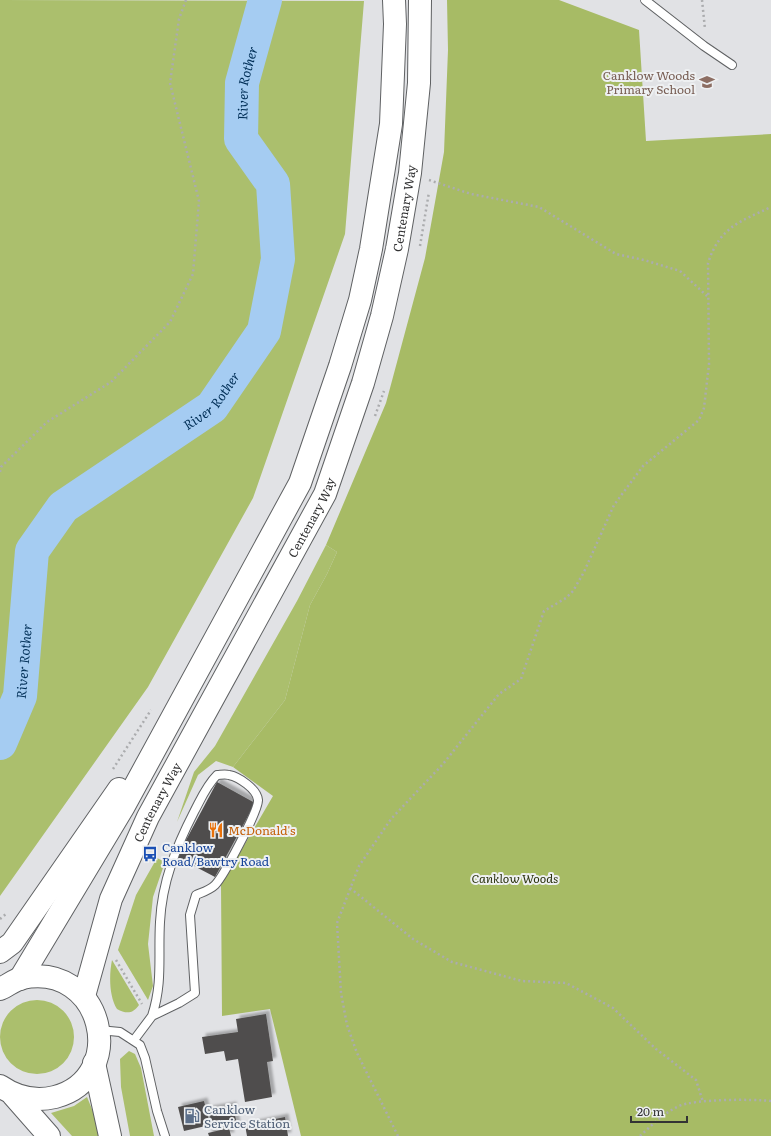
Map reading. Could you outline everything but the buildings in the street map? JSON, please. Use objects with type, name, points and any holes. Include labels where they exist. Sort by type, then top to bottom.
[{"type":"main road","points":[[20,978],[124,806],[300,483],[340,366],[360,300],[371,249],[391,124],[395,24],[394,0]]},
{"type":"main road","name":"Centenary Way","points":[[84,996],[111,899],[148,817],[325,494],[363,383],[382,316],[397,248],[410,174],[418,83],[420,0]]},
{"type":"main road","points":[[0,952],[12,943],[186,693]]},
{"type":"main road","points":[[0,990],[20,978],[42,976],[54,978],[74,988],[84,996],[95,1014],[99,1030],[98,1052],[94,1063],[82,1081],[64,1094],[43,1100],[6,1090]]},
{"type":"main road","points":[[94,1063],[110,1136]]},
{"type":"main road","points":[[6,1090],[49,1136]]},
{"type":"lane","points":[[645,0],[704,46],[732,65]]},
{"type":"lane","points":[[134,1040],[152,1016],[160,980],[160,923],[164,886],[170,867],[185,830],[209,783],[216,776],[228,774],[238,778],[256,793],[258,800],[256,808],[238,845],[216,884],[196,895],[190,916],[194,993],[179,1003],[152,1016]]},
{"type":"lane","points":[[99,1030],[120,1032],[140,1045],[145,1058],[157,1111],[165,1136]]},
{"type":"path","points":[[0,472],[1,467],[48,422],[111,382],[170,322],[193,274],[200,201],[170,83],[179,19],[186,0]]},
{"type":"path","points":[[702,0],[706,34],[704,46]]},
{"type":"path","points":[[410,174],[471,194],[539,207],[616,254],[644,260],[680,271],[707,296]]},
{"type":"path","points":[[398,1136],[356,1053],[347,1025],[341,993],[337,923],[350,888],[359,866],[391,819],[443,764],[499,694],[521,679],[544,611],[566,598],[573,591],[584,572],[614,505],[643,466],[699,420],[704,408],[709,364],[707,296],[708,263],[713,247],[722,235],[739,222],[771,207]]},
{"type":"path","points":[[109,775],[154,706]]},
{"type":"path","points":[[350,888],[413,939],[452,962],[522,981],[566,983],[613,1008],[656,1049],[696,1080],[703,1102]]},
{"type":"path","points":[[0,918],[9,912]]},
{"type":"path","points":[[113,955],[138,1000],[152,1016]]},
{"type":"path","points":[[640,1136],[656,1121],[680,1105],[703,1102],[771,1101]]},
{"type":"green space","points":[[0,0],[364,1],[345,234],[253,498],[148,687],[0,896]]},
{"type":"green space","name":"Canklow Woods","points":[[447,0],[559,0],[639,30],[646,141],[771,134],[771,1136],[301,1136],[270,1009],[222,1016],[221,885],[273,796],[233,767],[285,700],[310,605],[337,552],[326,545],[386,403],[425,258],[444,152],[448,50]]},
{"type":"green space","points":[[326,545],[337,552],[310,605],[285,700],[233,767],[216,761],[198,775],[177,822],[194,772],[215,746],[297,601]]},
{"type":"green space","points":[[157,858],[165,862],[153,897],[148,944],[153,986],[148,1000],[118,950],[136,895]]},
{"type":"green space","points":[[112,960],[139,1005],[132,1012],[120,1011],[114,1004],[110,985]]},
{"type":"green space","points":[[37,1000],[58,1006],[68,1016],[74,1037],[68,1058],[58,1068],[37,1074],[16,1068],[6,1058],[0,1037],[6,1016],[16,1006]]},
{"type":"green space","points":[[129,1051],[135,1054],[141,1068],[154,1136],[130,1136],[121,1087],[120,1059]]},
{"type":"green space","points":[[87,1097],[103,1136],[72,1136],[51,1113],[74,1106]]},
{"type":"waterway","name":"River Rother","points":[[0,743],[20,696],[32,551],[63,507],[212,407],[264,331],[278,259],[273,184],[241,139],[242,83],[265,0]]},
{"type":"place","name":"Canklow Woods Primary School","points":[[707,82]]},
{"type":"place","name":"McDonald's","points":[[216,830]]},
{"type":"place","name":"Canklow Road/Bawtry Road","points":[[150,854]]},
{"type":"place","name":"Canklow Service Station","points":[[192,1116]]}]
